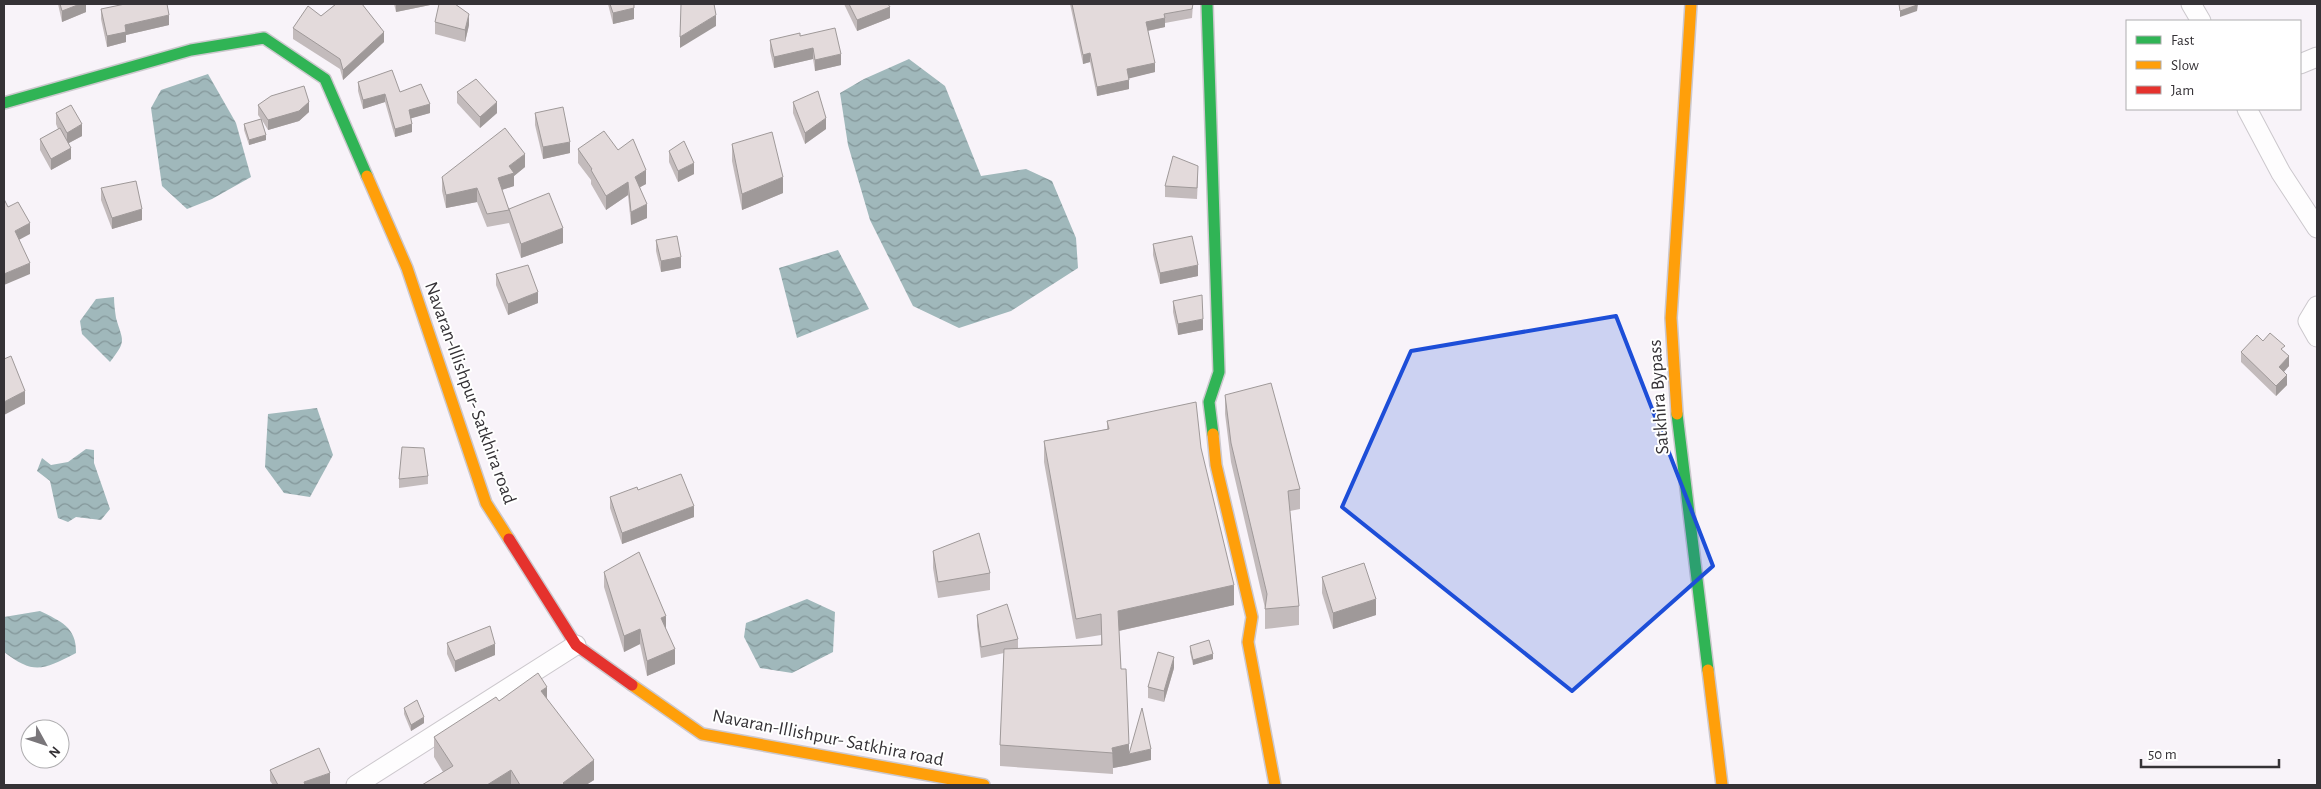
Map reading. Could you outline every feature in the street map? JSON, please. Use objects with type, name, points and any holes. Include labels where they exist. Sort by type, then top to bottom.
[{"type":"main road","points":[[1207,4],[1219,372],[1209,402],[1216,465],[1252,617],[1248,642],[1275,785]]},
{"type":"main road","name":"Satkhira Bypass","points":[[1691,4],[1671,318],[1683,472],[1722,785]]},
{"type":"main road","name":"Navaran-Illishpur- Satkhira road","points":[[4,103],[191,50],[264,38],[325,78],[407,268],[486,503],[576,645],[702,734],[984,785]]},
{"type":"street","points":[[2192,4],[2200,20]]},
{"type":"street","points":[[2301,64],[2317,56]]},
{"type":"street","points":[[2248,110],[2281,173],[2317,228]]},
{"type":"street","points":[[2317,306],[2308,321],[2317,338]]},
{"type":"street","points":[[356,785],[576,645]]},
{"type":"highlighted area","points":[[1616,316],[1713,566],[1572,691],[1342,507],[1411,351]]},
{"type":"water","points":[[909,59],[945,86],[981,176],[1026,169],[1052,181],[1076,238],[1078,268],[1011,311],[959,328],[913,306],[870,220],[848,145],[840,93],[864,79]]},
{"type":"water","points":[[208,74],[236,123],[251,177],[212,199],[187,209],[162,186],[151,108],[161,90]]},
{"type":"water","points":[[838,250],[869,309],[797,338],[779,268]]},
{"type":"water","points":[[114,297],[116,318],[122,341],[110,362],[82,334],[80,321],[96,299]]},
{"type":"water","points":[[317,408],[333,455],[310,497],[284,493],[265,467],[268,414]]},
{"type":"water","points":[[86,449],[94,450],[94,463],[110,509],[101,520],[76,517],[68,522],[58,518],[50,481],[37,471],[42,458],[51,465],[68,462]]},
{"type":"water","points":[[807,599],[835,612],[833,652],[792,673],[760,668],[744,637],[746,623]]},
{"type":"water","points":[[40,611],[66,626],[74,637],[76,653],[39,668],[23,664],[4,652],[4,617]]},
{"type":"building","points":[[60,4],[80,4],[62,11]]},
{"type":"building","points":[[125,4],[167,4],[169,15],[125,25],[126,32],[107,36],[101,9]]},
{"type":"building","points":[[336,4],[362,4],[384,32],[343,70],[340,59],[293,28],[308,6],[321,16]]},
{"type":"building","points":[[439,4],[455,4],[469,14],[465,30],[435,22]]},
{"type":"building","points":[[610,4],[634,4],[634,8],[613,13]]},
{"type":"building","points":[[681,4],[714,4],[716,15],[680,37]]},
{"type":"building","points":[[849,4],[888,4],[890,7],[857,20]]},
{"type":"building","points":[[1072,4],[1193,4],[1192,9],[1164,14],[1165,18],[1146,22],[1155,63],[1127,69],[1129,80],[1097,87],[1090,53],[1083,55]]},
{"type":"building","points":[[1899,4],[1917,4],[1917,5],[1900,11]]},
{"type":"building","points":[[835,28],[841,54],[815,60],[813,48],[774,57],[770,40],[800,33],[800,36]]},
{"type":"building","points":[[392,70],[400,92],[421,84],[430,104],[409,110],[412,124],[395,129],[385,94],[363,100],[358,82]]},
{"type":"building","points":[[476,79],[497,102],[480,117],[457,92]]},
{"type":"building","points":[[304,86],[309,102],[299,111],[268,120],[258,105],[271,96]]},
{"type":"building","points":[[818,91],[826,118],[805,133],[793,102]]},
{"type":"building","points":[[71,105],[82,124],[67,133],[56,113]]},
{"type":"building","points":[[563,107],[570,142],[543,147],[535,113]]},
{"type":"building","points":[[261,119],[266,135],[249,140],[244,124]]},
{"type":"building","points":[[60,128],[71,148],[51,159],[40,139]]},
{"type":"building","points":[[505,128],[525,154],[509,166],[514,173],[498,178],[509,210],[487,214],[477,188],[446,195],[442,177]]},
{"type":"building","points":[[604,131],[618,150],[633,139],[646,170],[635,177],[647,204],[631,212],[628,182],[606,196],[592,169],[578,149]]},
{"type":"building","points":[[772,132],[783,177],[742,194],[732,144]]},
{"type":"building","points":[[684,141],[694,163],[678,171],[669,151]]},
{"type":"building","points":[[1173,156],[1198,166],[1197,188],[1165,186]]},
{"type":"building","points":[[136,181],[142,209],[112,218],[101,188]]},
{"type":"building","points":[[549,193],[563,228],[521,244],[509,209]]},
{"type":"building","points":[[4,199],[8,207],[18,202],[30,223],[15,231],[30,263],[4,274]]},
{"type":"building","points":[[677,236],[681,257],[661,261],[656,240]]},
{"type":"building","points":[[1192,236],[1198,265],[1160,273],[1153,244]]},
{"type":"building","points":[[528,265],[538,292],[508,304],[496,274]]},
{"type":"building","points":[[1202,295],[1203,319],[1178,324],[1173,301]]},
{"type":"building","points":[[2270,333],[2285,346],[2281,349],[2289,356],[2279,367],[2287,375],[2276,386],[2241,352],[2257,335],[2263,341]]},
{"type":"building","points":[[11,356],[25,391],[4,402],[4,359]]},
{"type":"building","points":[[1271,383],[1300,489],[1288,491],[1299,606],[1265,609],[1267,594],[1231,443],[1225,395]]},
{"type":"building","points":[[1196,402],[1201,448],[1234,585],[1118,611],[1121,669],[1126,669],[1129,744],[1112,748],[1113,753],[1000,745],[1004,649],[1102,645],[1101,614],[1076,619],[1044,441],[1109,429],[1107,421]]},
{"type":"building","points":[[402,447],[424,448],[428,476],[399,479]]},
{"type":"building","points":[[681,474],[694,506],[622,533],[610,497],[637,487],[638,490]]},
{"type":"building","points":[[979,533],[990,573],[938,582],[933,551]]},
{"type":"building","points":[[639,552],[666,616],[661,618],[675,649],[647,661],[640,629],[624,636],[604,572]]},
{"type":"building","points":[[1364,563],[1376,599],[1333,613],[1322,577]]},
{"type":"building","points":[[1007,604],[1018,639],[981,647],[977,615]]},
{"type":"building","points":[[490,626],[495,644],[455,661],[447,643]]},
{"type":"building","points":[[1209,640],[1213,654],[1193,660],[1190,646]]},
{"type":"building","points":[[1158,652],[1174,657],[1164,691],[1148,687]]},
{"type":"building","points":[[538,673],[547,687],[541,691],[594,760],[563,783],[565,785],[520,785],[511,770],[487,785],[422,785],[453,766],[434,737],[496,697],[499,701]]},
{"type":"building","points":[[417,700],[424,717],[411,725],[404,708]]},
{"type":"building","points":[[1142,708],[1151,749],[1129,754]]},
{"type":"building","points":[[319,748],[330,773],[304,782],[305,785],[278,785],[270,770]]},
{"type":"traffic: fast","points":[[1207,4],[1219,372],[1209,402],[1213,434]]},
{"type":"traffic: fast","points":[[4,103],[191,50],[264,38],[325,79],[367,176]]},
{"type":"traffic: fast","points":[[1677,414],[1708,670]]},
{"type":"traffic: slow","points":[[1677,414],[1671,318],[1691,4]]},
{"type":"traffic: slow","points":[[367,176],[407,268],[486,503],[509,539]]},
{"type":"traffic: slow","points":[[1213,434],[1216,465],[1252,617],[1248,642],[1275,785]]},
{"type":"traffic: slow","points":[[1708,670],[1722,785]]},
{"type":"traffic: slow","points":[[632,685],[702,734],[984,785]]},
{"type":"traffic: jam","points":[[509,539],[576,645],[632,685]]}]
